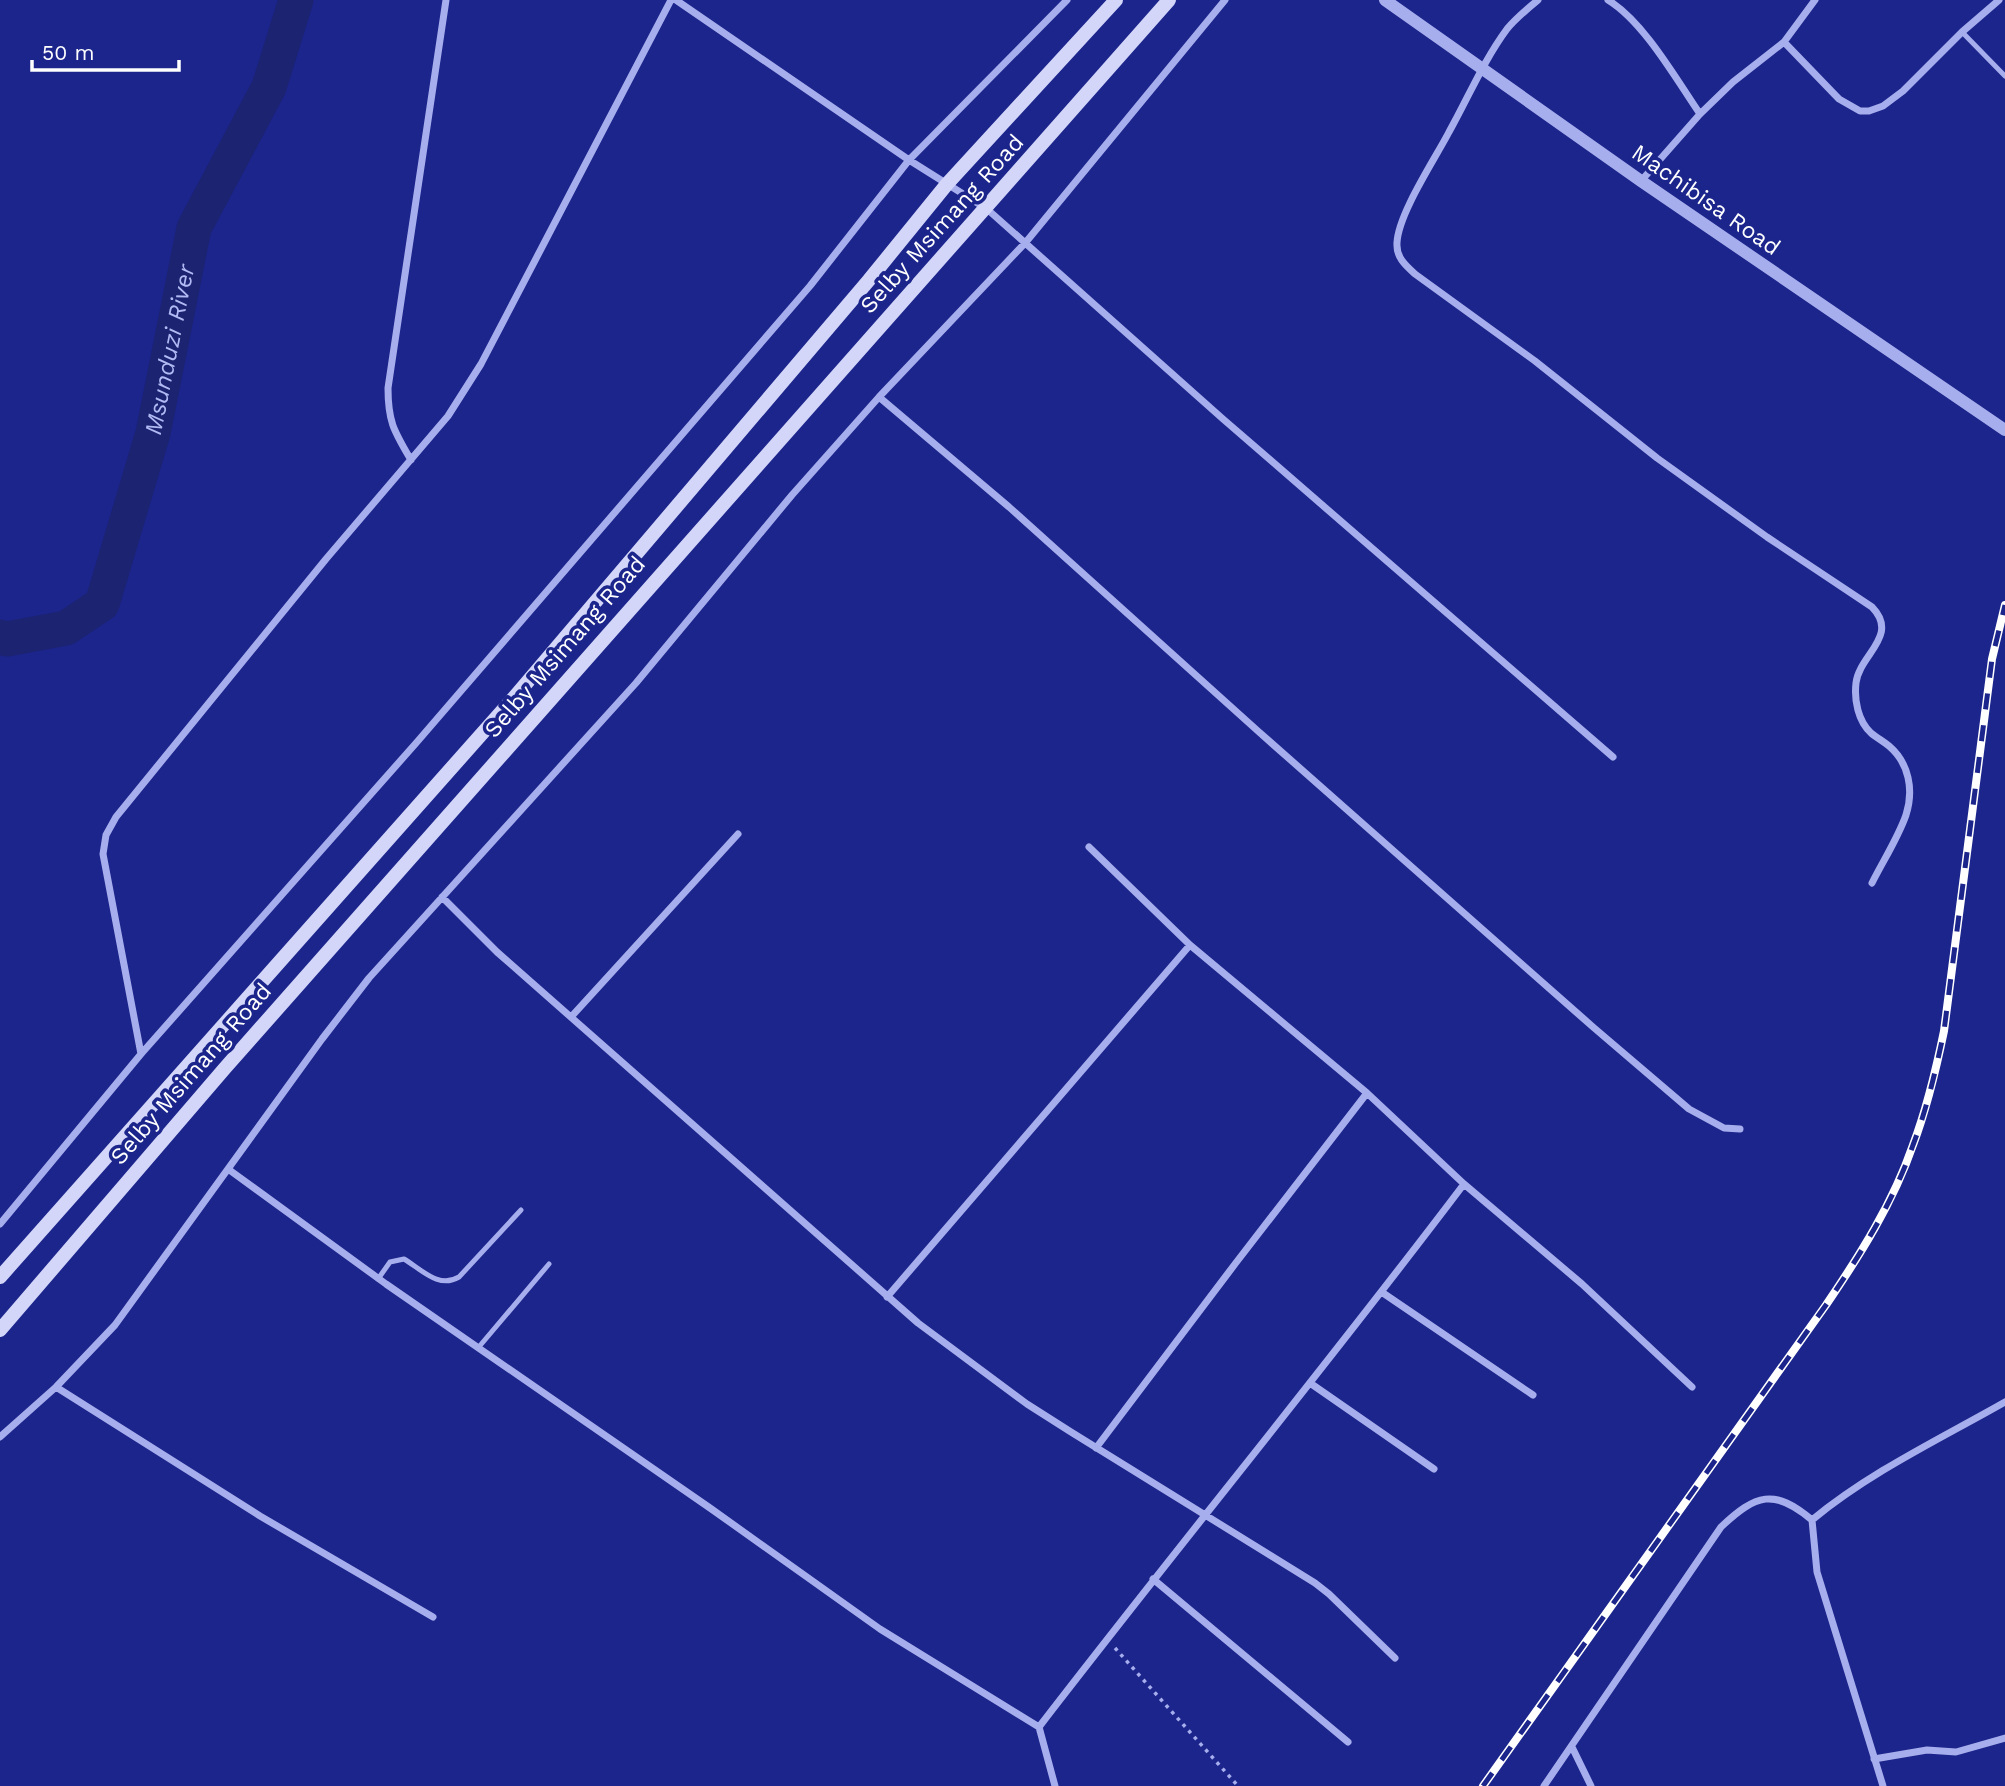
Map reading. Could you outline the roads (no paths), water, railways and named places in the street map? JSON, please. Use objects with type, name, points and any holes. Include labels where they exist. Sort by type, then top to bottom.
[{"type":"main road","name":"Selby Msimang Road","points":[[0,1277],[518,693],[869,280],[947,184],[1116,0]]},
{"type":"main road","name":"Selby Msimang Road","points":[[0,1330],[234,1057],[1169,0]]},
{"type":"street","points":[[411,460],[388,414],[388,388],[446,0]]},
{"type":"street","points":[[141,1054],[108,886],[103,854],[106,835],[116,817],[264,634],[448,416],[481,364],[674,0],[909,160],[986,209],[1612,757]]},
{"type":"street","points":[[0,1224],[141,1054],[417,742],[676,443],[810,286],[909,160],[1067,0]]},
{"type":"street","points":[[0,1437],[56,1387],[115,1325],[369,978],[636,682],[792,495],[879,397],[1026,242],[1225,0]]},
{"type":"street","name":"Machibisa Road","points":[[1385,0],[1641,181],[2005,430]]},
{"type":"street","points":[[1538,0],[1507,30],[1483,70],[1406,212],[1397,240],[1397,252],[1404,265],[1415,274],[1535,361],[1657,458],[1767,537],[1872,607],[1882,617],[1883,629],[1856,680],[1856,707],[1869,732],[1891,748],[1907,768],[1910,790],[1906,815],[1872,883]]},
{"type":"street","points":[[1608,0],[1630,19],[1653,45],[1700,114]]},
{"type":"street","points":[[1641,181],[1700,114],[1733,82],[1784,42],[1815,0]]},
{"type":"street","points":[[1784,42],[1839,99],[1860,111],[1869,111],[1883,106],[1903,91],[1962,32],[1999,0]]},
{"type":"street","points":[[879,397],[1009,507],[1259,732],[1689,1109],[1724,1128],[1740,1129]]},
{"type":"street","points":[[571,1017],[738,834]]},
{"type":"street","points":[[1089,847],[1190,945],[1367,1093],[1464,1184],[1582,1284],[1692,1387]]},
{"type":"street","points":[[442,897],[497,953],[746,1169],[918,1323],[1027,1404],[1329,1594],[1395,1658]]},
{"type":"street","points":[[887,1297],[1190,945]]},
{"type":"street","points":[[1096,1448],[1367,1093]]},
{"type":"street","points":[[228,1169],[378,1279],[880,1629],[1039,1727],[1055,1786]]},
{"type":"street","points":[[1039,1727],[1153,1578],[1382,1293],[1464,1184]]},
{"type":"street","points":[[1382,1293],[1533,1395]]},
{"type":"street","points":[[1310,1382],[1433,1469]]},
{"type":"street","points":[[56,1387],[260,1516],[433,1617]]},
{"type":"street","points":[[1812,1520],[1874,1477],[2005,1402]]},
{"type":"street","points":[[1544,1786],[1721,1527],[1750,1503],[1766,1499],[1782,1499],[1812,1520],[1817,1572],[1883,1786]]},
{"type":"street","points":[[1153,1578],[1348,1742]]},
{"type":"street","points":[[1874,1759],[1927,1750],[1956,1752],[2005,1738]]},
{"type":"street","points":[[1572,1746],[1591,1786]]},
{"type":"lane","points":[[1962,32],[2005,76]]},
{"type":"lane","points":[[378,1279],[390,1262],[404,1259],[441,1282],[450,1282],[459,1277],[521,1210]]},
{"type":"lane","points":[[478,1348],[549,1264]]},
{"type":"waterway","name":"Msunduzi River","points":[[0,637],[7,639],[66,628],[102,604],[153,433],[194,228],[269,87],[296,0]]},
{"type":"railway","points":[[1483,1786],[1826,1305],[1863,1248],[1896,1187],[1923,1117],[1944,1031],[1992,659],[2005,605]]}]
